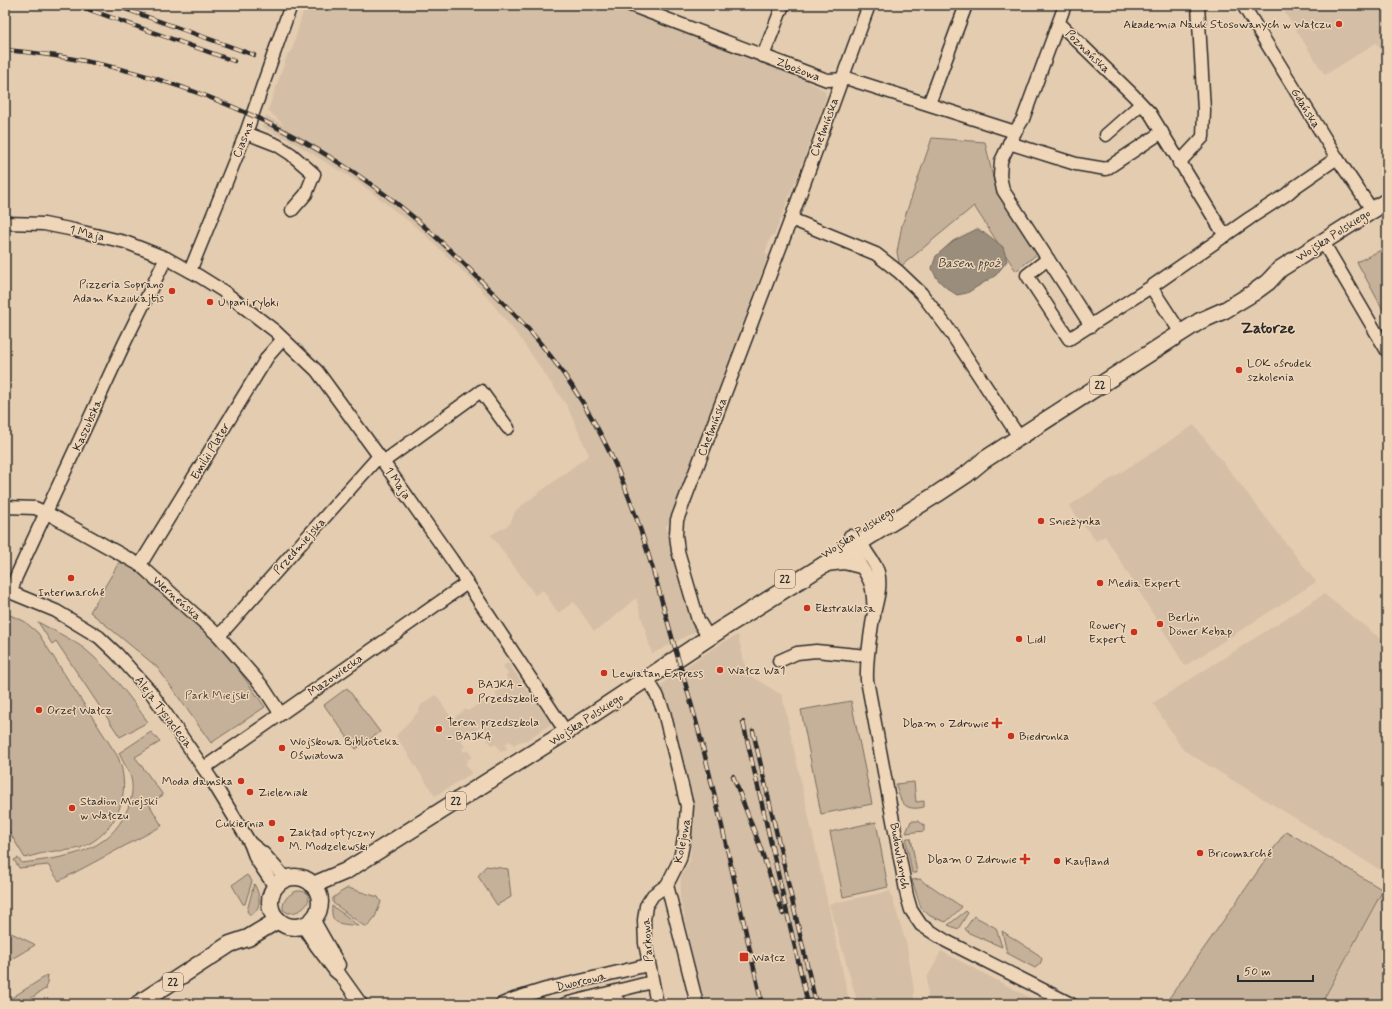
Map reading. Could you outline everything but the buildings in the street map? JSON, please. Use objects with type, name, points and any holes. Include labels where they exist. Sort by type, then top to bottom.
[{"type":"main road","name":"Wojska Polskiego","points":[[316,890],[566,732],[723,628],[823,566],[931,485],[963,468],[980,462],[1200,321],[1225,310],[1253,293],[1268,282],[1280,270],[1387,200]]},
{"type":"main road","name":"Wojska Polskiego","points":[[723,628],[789,576],[854,542]]},
{"type":"main road","points":[[295,878],[305,880],[316,890],[320,904],[318,912],[308,922],[294,927],[285,925],[275,915],[270,902],[272,894],[280,883],[295,878]]},
{"type":"main road","name":"22","points":[[138,1004],[230,944],[248,938],[275,915]]},
{"type":"street","name":"Ciasna","points":[[190,271],[246,132],[291,5]]},
{"type":"street","name":"Zbożowa","points":[[630,5],[649,8],[763,56],[827,80],[849,79],[1015,132]]},
{"type":"street","points":[[763,56],[783,5]]},
{"type":"street","name":"Chełmińska","points":[[709,638],[698,620],[678,551],[676,535],[677,520],[791,219],[869,5]]},
{"type":"street","points":[[929,104],[966,5]]},
{"type":"street","points":[[1059,23],[1065,5]]},
{"type":"street","points":[[1179,163],[1202,136],[1204,110],[1198,5]]},
{"type":"street","name":"Gdańska","points":[[1243,5],[1337,158],[1372,210]]},
{"type":"street","name":"Poznańska","points":[[1091,326],[1003,190],[1000,176],[1001,161],[1009,143],[1023,119],[1059,23],[1150,113],[1224,236]]},
{"type":"street","points":[[1106,135],[1141,104]]},
{"type":"street","points":[[246,132],[282,148],[314,174],[306,194],[292,210]]},
{"type":"street","points":[[1009,143],[1076,164],[1106,168],[1162,132]]},
{"type":"street","points":[[1048,259],[1027,275],[1069,340],[1151,287],[1337,158]]},
{"type":"street","points":[[791,219],[876,254],[899,272],[921,293],[947,327],[1019,437]]},
{"type":"street","name":"1 Maja","points":[[5,223],[44,224],[74,230],[125,242],[166,258],[223,291],[258,317],[283,339],[317,371],[381,459],[467,583],[566,732]]},
{"type":"street","points":[[1323,242],[1387,351]]},
{"type":"street","name":"Kaszubska","points":[[8,591],[47,513],[124,344],[166,258]]},
{"type":"street","points":[[1151,287],[1181,333]]},
{"type":"street","name":"Emilii Plater","points":[[140,565],[268,356],[283,339]]},
{"type":"street","name":"Przedmiejska","points":[[219,636],[381,459],[481,391],[508,428]]},
{"type":"street","name":"Werneńska","points":[[5,506],[35,508],[47,513],[140,565],[219,636],[263,687],[280,713]]},
{"type":"street","name":"Budowlanych","points":[[854,542],[855,558],[871,585],[874,617]]},
{"type":"street","name":"Budowlanych","points":[[854,542],[874,564],[878,572],[879,598],[867,656],[867,680],[907,896],[911,910],[921,924],[946,941],[1071,1004]]},
{"type":"street","points":[[823,566],[844,563],[860,567]]},
{"type":"street","name":"Mazowiecka","points":[[204,768],[280,713],[467,583]]},
{"type":"street","name":"Aleja Tysiąclecia","points":[[8,591],[56,611],[99,637],[117,654],[150,691],[204,768],[250,843],[264,854],[280,883]]},
{"type":"street","points":[[779,661],[797,653],[816,651],[867,656]]},
{"type":"street","name":"Kolejowa","points":[[647,679],[657,695],[664,712],[687,806],[685,833],[680,859],[667,885]]},
{"type":"street","points":[[667,885],[697,1004]]},
{"type":"street","name":"Parkowa","points":[[657,1004],[648,965],[644,920],[646,906],[653,895],[667,885]]},
{"type":"street","points":[[308,922],[335,971],[341,976],[361,1004]]},
{"type":"street","name":"Dworcowa","points":[[502,1004],[515,1001],[546,989],[648,965]]},
{"type":"street","name":"Dworcowa","points":[[565,1004],[610,994],[652,982]]},
{"type":"street","points":[[610,994],[621,1004]]},
{"type":"shaded area","points":[[305,5],[609,5],[801,78],[824,90],[826,96],[822,111],[774,236],[771,236],[765,253],[768,255],[766,261],[668,525],[665,527],[696,631],[652,654],[636,598],[603,626],[594,631],[574,602],[558,613],[543,590],[535,595],[491,535],[510,524],[516,510],[589,455],[567,406],[520,338],[480,288],[422,232],[361,184],[293,142],[262,127],[266,116],[284,125],[268,110],[288,53],[291,53]]},
{"type":"shaded area","name":"Akademia Nauk Stosowanych w Wałczu","points":[[1280,5],[1387,5],[1387,59],[1376,43],[1325,75]]},
{"type":"shaded area","points":[[1194,425],[1316,582],[1185,666],[1105,536],[1096,541],[1069,506]]},
{"type":"shaded area","points":[[1324,594],[1387,644],[1387,874],[1183,750],[1153,703]]},
{"type":"shaded area","points":[[738,635],[747,674],[782,695],[849,1000],[838,1002],[838,1004],[705,1004],[697,976],[680,897],[681,875],[690,861],[693,808],[662,686],[667,679],[722,643]]},
{"type":"shaded area","name":"Teren przedszkola - BAJKA","points":[[508,663],[551,724],[527,740],[518,742],[514,745],[510,741],[505,744],[507,749],[501,752],[496,744],[492,746],[480,727],[471,734],[468,732],[466,733],[468,736],[461,740],[465,747],[462,748],[464,752],[468,750],[472,757],[465,763],[472,773],[435,796],[396,736],[418,712],[421,705],[436,695],[452,719],[466,709],[468,711],[483,701],[486,706],[498,698],[495,693],[510,684],[506,676],[508,674],[503,666]]},
{"type":"shaded area","points":[[1387,881],[1387,1004],[1321,1004],[1383,890]]},
{"type":"shaded area","points":[[890,891],[907,946],[914,990],[914,1004],[858,1004],[829,904]]},
{"type":"shaded area","points":[[941,951],[1042,1004],[928,1004],[927,978]]},
{"type":"green space","points":[[932,138],[985,142],[994,182],[1000,196],[1037,254],[1016,271],[974,206],[900,267],[897,252],[902,225]]},
{"type":"green space","points":[[1387,247],[1387,317],[1357,262]]},
{"type":"green space","name":"Park Miejski","points":[[121,559],[211,631],[265,707],[211,743],[157,667],[90,612]]},
{"type":"green space","points":[[5,613],[24,621],[38,633],[118,757],[124,784],[118,811],[112,823],[104,833],[93,842],[80,848],[48,852],[25,858],[5,825]]},
{"type":"green space","points":[[38,622],[75,642],[95,658],[119,684],[148,722],[120,737],[56,641],[52,644]]},
{"type":"green space","points":[[347,688],[380,732],[356,749],[324,705]]},
{"type":"green space","points":[[851,701],[872,804],[821,814],[801,710]]},
{"type":"green space","points":[[151,732],[160,742],[135,757],[163,795],[149,804],[162,826],[59,881],[48,865],[19,868],[14,860],[18,858],[22,863],[70,855],[98,844],[110,835],[120,823],[128,808],[132,792],[130,775],[119,753]]},
{"type":"green space","points":[[914,782],[916,802],[924,801],[924,807],[911,808],[904,804],[899,795],[896,784]]},
{"type":"green space","points":[[911,821],[918,821],[924,825],[924,831],[906,833]]},
{"type":"green space","points":[[876,822],[888,887],[843,897],[830,832]]},
{"type":"green space","points":[[1286,831],[1383,890],[1321,1004],[1165,1004]]},
{"type":"green space","points":[[907,838],[911,838],[917,873],[912,873],[906,840]]},
{"type":"green space","points":[[486,866],[508,869],[511,897],[497,905],[478,876]]},
{"type":"green space","points":[[247,875],[252,881],[245,904],[243,904],[232,885]]},
{"type":"green space","points":[[920,879],[962,907],[946,922],[930,916],[921,908],[912,880]]},
{"type":"green space","points":[[254,884],[258,892],[259,905],[250,915],[247,911]]},
{"type":"green space","points":[[348,888],[378,897],[381,902],[375,917],[368,926],[364,926],[333,903],[333,898]]},
{"type":"green space","points":[[297,891],[303,891],[309,894],[308,902],[306,906],[300,910],[288,913],[283,910],[285,900]]},
{"type":"green space","points":[[332,906],[358,926],[342,924],[335,921],[332,913]]},
{"type":"green space","points":[[966,911],[968,913],[958,929],[948,925]]},
{"type":"green space","points":[[974,916],[996,928],[1002,947],[969,933],[965,929]]},
{"type":"green space","points":[[5,930],[34,944],[35,945],[5,963]]},
{"type":"green space","points":[[1002,931],[1039,955],[1042,959],[1040,964],[1035,968],[1007,953]]},
{"type":"green space","points":[[48,975],[46,990],[45,989],[28,1000],[29,1003],[5,1004],[5,1002]]},
{"type":"water","name":"Basen ppoż","points":[[977,229],[988,235],[1003,247],[1007,261],[996,275],[967,293],[957,295],[945,287],[936,277],[932,268],[936,256],[953,241]]},
{"type":"railway","points":[[76,5],[234,61]]},
{"type":"railway","points":[[114,5],[254,55]]},
{"type":"railway","points":[[5,50],[56,56],[107,66],[157,79],[206,96],[254,116],[300,140],[345,166],[400,206],[463,262],[513,312],[540,343],[573,387],[592,418],[609,451],[629,497],[637,520],[694,713],[713,787],[762,1004]]},
{"type":"railway","points":[[743,722],[800,969]]},
{"type":"railway","points":[[753,731],[816,1004]]},
{"type":"railway","points":[[733,776],[758,841],[783,914]]},
{"type":"railway","points":[[799,965],[808,1004]]},
{"type":"place","name":"Akademia Nauk Stosowanych w Wałczu","points":[[1339,24]]},
{"type":"place","name":"Pizzeria Soprano Adam Kaziukajtis","points":[[172,291]]},
{"type":"place","name":"U pani rybki","points":[[210,302]]},
{"type":"place","name":"LOK ośrodek szkolenia","points":[[1239,370]]},
{"type":"place","name":"Snieżynka","points":[[1041,521]]},
{"type":"place","name":"Intermarché","points":[[71,578]]},
{"type":"place","name":"Media Expert","points":[[1100,583]]},
{"type":"place","name":"Ekstraklasa","points":[[807,608]]},
{"type":"place","name":"Berlin Döner Kebap","points":[[1160,624]]},
{"type":"place","name":"Rowery Expert","points":[[1134,632]]},
{"type":"place","name":"Lidl","points":[[1019,639]]},
{"type":"place","name":"Wałcz Wa1","points":[[720,670]]},
{"type":"place","name":"Lewiatan Express","points":[[604,673]]},
{"type":"place","name":"BAJKA - Przedszkole","points":[[470,691]]},
{"type":"place","name":"Orzeł Wałcz","points":[[39,710]]},
{"type":"place","name":"Dbam o Zdrowie","points":[[997,723]]},
{"type":"place","name":"Teren przedszkola - BAJKA","points":[[439,729]]},
{"type":"place","name":"Biedronka","points":[[1011,736]]},
{"type":"place","name":"Wojskowa Biblioteka Oświatowa","points":[[282,748]]},
{"type":"place","name":"Moda damska","points":[[241,781]]},
{"type":"place","name":"Zieleniak","points":[[250,792]]},
{"type":"place","name":"Stadion Miejski w Wałczu","points":[[72,808]]},
{"type":"place","name":"Cukiernia","points":[[272,823]]},
{"type":"place","name":"Zakład optyczny M. Modzelewski","points":[[281,839]]},
{"type":"place","name":"Bricomarché","points":[[1200,853]]},
{"type":"place","name":"Dbam O Zdrowie","points":[[1025,859]]},
{"type":"place","name":"Kaufland","points":[[1057,861]]},
{"type":"place","name":"Wałcz","points":[[744,957]]},
{"type":"district","name":"Zatorze","points":[[1268,327]]}]
